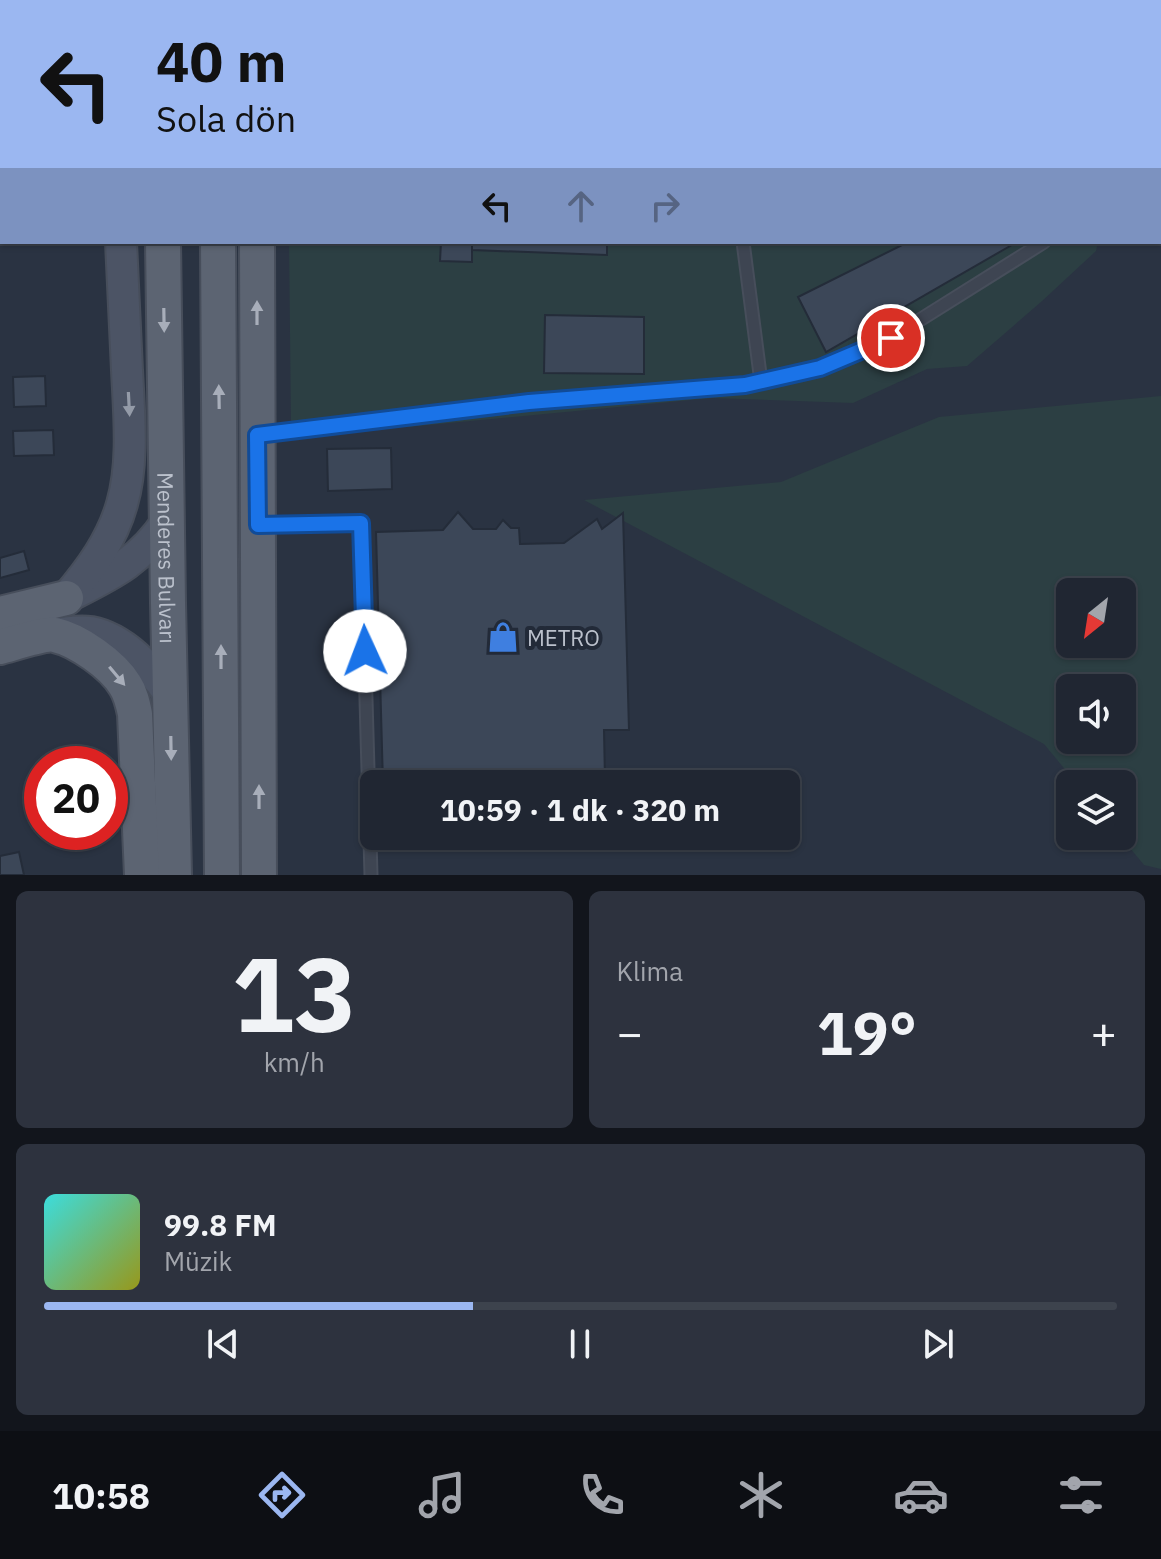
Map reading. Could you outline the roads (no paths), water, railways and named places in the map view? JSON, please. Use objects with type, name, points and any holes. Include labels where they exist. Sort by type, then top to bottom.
[{"type":"main road","points":[[66,598],[91,569],[110,536],[127,482],[130,419],[121,244]]},
{"type":"main road","name":"Menderes Bulvarı","points":[[163,244],[174,875]]},
{"type":"main road","points":[[218,244],[222,875]]},
{"type":"main road","points":[[257,244],[259,875]]},
{"type":"main road","points":[[0,614],[66,598],[117,572],[150,546],[167,521]]},
{"type":"main road","points":[[0,647],[52,634],[94,633],[136,656],[170,695]]},
{"type":"main road","points":[[52,634],[89,651],[112,668],[131,696],[135,714],[142,875]]},
{"type":"lane","points":[[743,244],[761,382]]},
{"type":"lane","points":[[257,435],[529,402],[745,385],[820,368],[891,338],[1041,244]]},
{"type":"lane","points":[[258,525],[361,523],[371,875]]},
{"type":"place","name":"METRO","points":[[503,637]]}]
